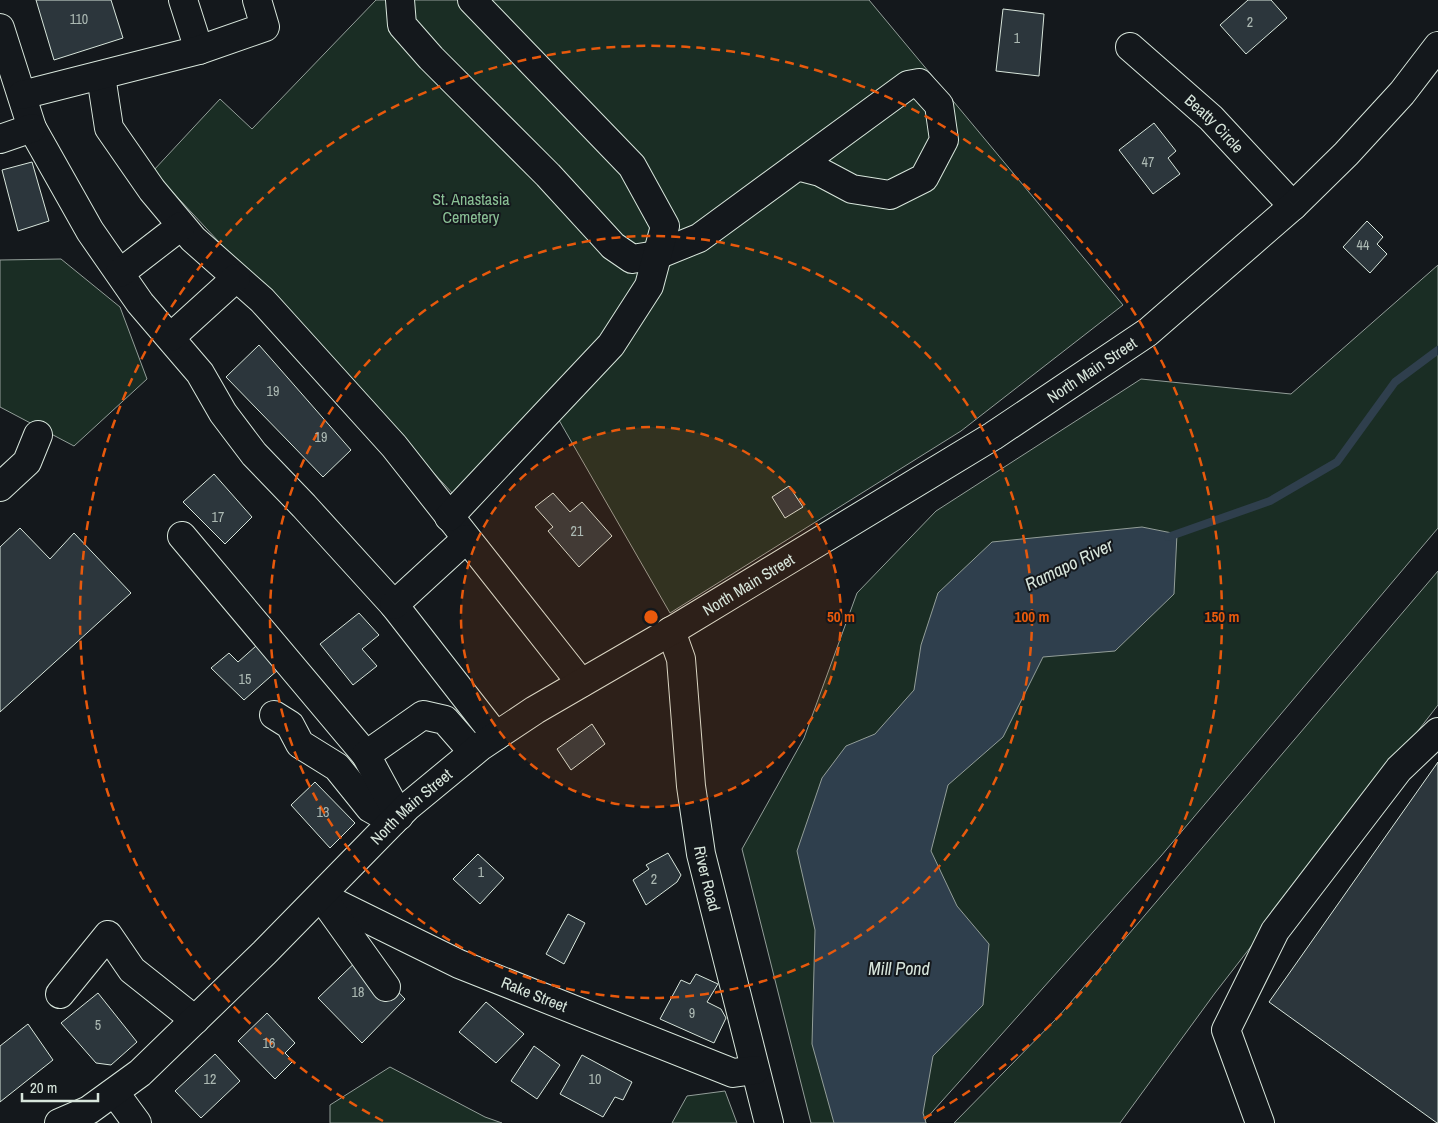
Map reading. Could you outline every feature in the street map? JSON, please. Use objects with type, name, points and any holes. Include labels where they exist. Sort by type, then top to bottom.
[{"type":"street","points":[[183,0],[199,50]]},
{"type":"street","points":[[400,0],[402,25],[431,58],[548,175],[612,246],[632,259],[657,255],[699,238],[797,166],[908,85],[919,83],[939,106],[944,140],[924,178],[890,196],[852,189],[820,172],[797,166]]},
{"type":"street","points":[[448,517],[611,345],[649,286],[664,226],[632,166],[472,0]]},
{"type":"street","points":[[22,95],[199,50],[265,27],[260,1]]},
{"type":"street","points":[[0,28],[32,128],[90,231],[140,303],[172,338],[200,373],[223,413],[254,454],[394,605],[496,736]]},
{"type":"street","name":"North Main Street","points":[[59,1123],[89,1110],[140,1074],[321,896],[396,818],[473,752],[581,683],[671,631],[993,436],[1148,332],[1293,206],[1346,154],[1402,93],[1438,46]]},
{"type":"street","name":"Beatty Circle","points":[[1130,47],[1211,118],[1293,206]]},
{"type":"street","points":[[101,76],[109,128],[152,190],[193,239],[262,300],[394,446],[448,517],[581,683]]},
{"type":"street","points":[[0,139],[32,128]]},
{"type":"street","points":[[120,273],[181,226]]},
{"type":"street","points":[[172,338],[236,278]]},
{"type":"street","points":[[0,487],[26,462],[38,435]]},
{"type":"street","points":[[182,536],[366,755],[396,818]]},
{"type":"street","points":[[394,605],[466,539]]},
{"type":"street","name":"River Road","points":[[671,631],[681,659],[691,786],[701,854],[769,1123]]},
{"type":"street","points":[[274,715],[290,725],[300,744],[337,767],[370,808],[396,818]]},
{"type":"street","points":[[366,755],[423,715],[445,720],[473,752]]},
{"type":"street","points":[[1260,1123],[1226,1030],[1275,931],[1399,768],[1438,732]]},
{"type":"street","points":[[321,896],[386,987]]},
{"type":"street","name":"Rake Street","points":[[321,896],[477,971],[733,1073],[755,1070]]},
{"type":"street","points":[[60,994],[108,935],[132,970],[195,1020]]},
{"type":"street","points":[[115,1093],[137,1123]]},
{"type":"green space","name":"St. Anastasia Cemetery","points":[[376,0],[869,0],[1123,305],[961,431],[670,613],[556,415],[455,496],[153,171],[220,99],[252,129]]},
{"type":"green space","points":[[61,259],[120,307],[147,379],[74,446],[0,407],[0,260]]},
{"type":"green space","points":[[1438,265],[1438,528],[1161,856],[925,1120],[926,1123],[811,1123],[742,849],[804,738],[857,593],[936,511],[1141,379],[1291,394]]},
{"type":"green space","points":[[1438,571],[1438,705],[1215,993],[1120,1123],[954,1123],[1059,1016]]},
{"type":"green space","points":[[390,1067],[485,1117],[502,1123],[330,1123],[330,1105]]},
{"type":"green space","points":[[725,1091],[737,1123],[672,1123],[687,1096]]},
{"type":"water","name":"Mill Pond","points":[[1142,527],[1177,534],[1174,594],[1115,651],[1043,657],[1003,737],[948,785],[931,851],[957,906],[989,944],[983,1005],[933,1056],[923,1113],[926,1123],[834,1123],[812,1044],[815,930],[797,851],[822,778],[846,746],[875,734],[914,690],[921,645],[938,593],[992,542]]},
{"type":"building","points":[[36,0],[111,0],[123,38],[54,60]]},
{"type":"building","points":[[1248,0],[1271,0],[1287,18],[1246,54],[1220,25]]},
{"type":"building","points":[[1003,9],[1044,14],[1039,76],[996,71]]},
{"type":"building","points":[[1154,123],[1176,151],[1168,158],[1180,174],[1153,194],[1119,150]]},
{"type":"building","points":[[32,162],[49,221],[18,231],[2,170]]},
{"type":"building","points":[[1367,221],[1383,237],[1377,244],[1387,254],[1370,273],[1343,247]]},
{"type":"building","points":[[259,345],[351,450],[323,477],[226,377]]},
{"type":"building","points":[[214,474],[252,517],[225,544],[183,502]]},
{"type":"building","points":[[789,486],[803,507],[785,518],[772,497]]},
{"type":"building","points":[[553,493],[570,512],[582,502],[612,536],[579,567],[548,531],[553,527],[535,507]]},
{"type":"building","points":[[20,528],[50,559],[74,533],[131,593],[0,712],[0,547]]},
{"type":"building","points":[[359,613],[379,635],[362,649],[377,666],[353,685],[320,644]]},
{"type":"building","points":[[256,646],[279,669],[244,700],[211,668],[229,653],[238,662]]},
{"type":"building","points":[[592,724],[605,744],[571,770],[557,749]]},
{"type":"building","points":[[1438,762],[1438,1123],[1437,1123],[1269,1002]]},
{"type":"building","points":[[315,782],[355,823],[330,848],[291,805]]},
{"type":"building","points":[[668,853],[681,875],[677,882],[646,905],[633,880],[649,869],[646,865]]},
{"type":"building","points":[[478,854],[504,878],[480,904],[453,879]]},
{"type":"building","points":[[568,914],[585,923],[564,964],[546,954]]},
{"type":"building","points":[[363,955],[405,999],[362,1043],[318,998]]},
{"type":"building","points":[[696,974],[718,984],[707,1002],[721,1009],[726,1018],[714,1043],[660,1019],[681,980],[690,984]]},
{"type":"building","points":[[98,993],[137,1042],[111,1065],[96,1063],[61,1023]]},
{"type":"building","points":[[486,1002],[524,1034],[496,1063],[459,1032]]},
{"type":"building","points":[[267,1013],[295,1043],[285,1053],[293,1061],[275,1079],[238,1041]]},
{"type":"building","points":[[28,1024],[53,1060],[0,1102],[0,1046]]},
{"type":"building","points":[[534,1046],[560,1065],[537,1099],[511,1081]]},
{"type":"building","points":[[215,1054],[240,1081],[201,1118],[175,1091]]},
{"type":"building","points":[[582,1055],[632,1082],[623,1100],[615,1097],[603,1117],[560,1094]]},
{"type":"waterway","name":"Ramapo River","points":[[1168,537],[1270,501],[1337,462],[1395,382],[1438,350]]}]
